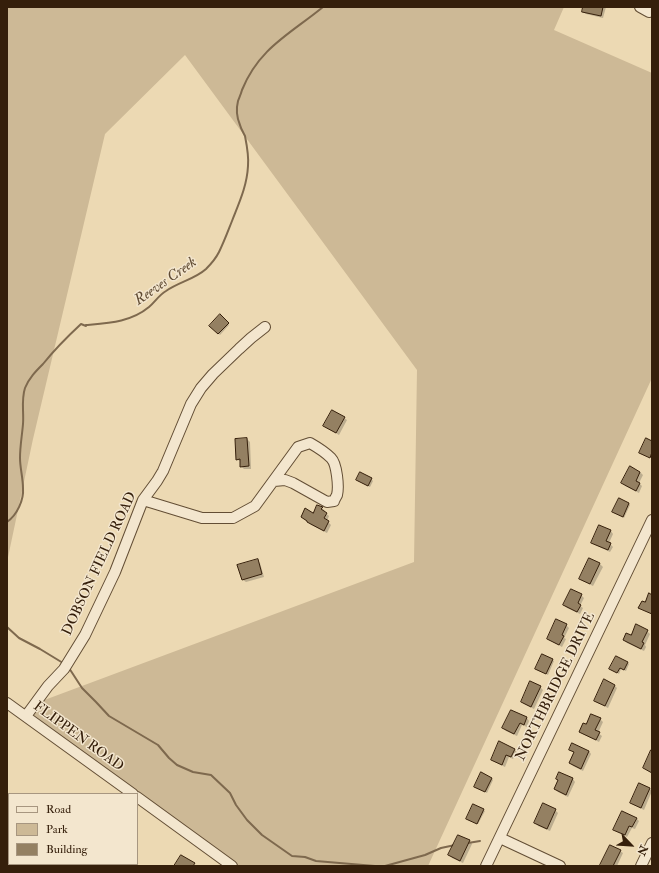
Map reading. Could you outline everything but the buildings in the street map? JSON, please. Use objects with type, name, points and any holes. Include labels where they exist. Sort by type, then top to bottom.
[{"type":"street","points":[[640,7],[649,12],[652,11]]},
{"type":"street","name":"DOBSON FIELD ROAD","points":[[26,716],[48,686],[64,669],[85,635],[115,572],[143,500],[163,471],[191,404],[201,388],[213,374],[239,348],[265,327]]},
{"type":"street","points":[[143,500],[202,518],[233,518],[255,506],[298,447],[310,443],[331,458],[334,464],[337,480],[337,496],[334,501],[327,502],[293,483],[285,480],[274,480]]},
{"type":"street","name":"NORTHBRIDGE DRIVE","points":[[486,866],[652,520]]},
{"type":"street","name":"FLIPPEN ROAD","points":[[7,703],[132,793]]},
{"type":"street","points":[[138,798],[230,866]]},
{"type":"street","points":[[500,838],[560,866]]},
{"type":"street","points":[[641,866],[652,843]]},
{"type":"green space","points":[[7,7],[564,7],[554,30],[652,73],[652,378],[428,866],[237,866],[138,797],[138,793],[132,793],[15,711],[414,562],[417,370],[185,55],[105,134],[33,439],[7,562]]},
{"type":"waterway","name":"Reeves Creek","points":[[7,522],[17,511],[23,493],[20,466],[23,397],[25,388],[29,381],[35,372],[66,338],[81,324],[86,326],[119,321],[135,316],[149,307],[161,294],[202,272],[213,261],[223,244],[237,208],[247,173],[247,147],[237,113],[238,101],[242,90],[249,75],[266,52],[323,7]]},
{"type":"waterway","points":[[7,627],[19,638],[63,663]]},
{"type":"waterway","points":[[69,668],[82,688],[109,716],[158,745],[177,765],[193,772],[211,775],[230,793],[236,805],[247,820],[262,835],[292,856],[305,857],[316,861],[375,866]]},
{"type":"waterway","points":[[468,843],[480,841]]},
{"type":"waterway","points":[[385,866],[455,845]]}]
